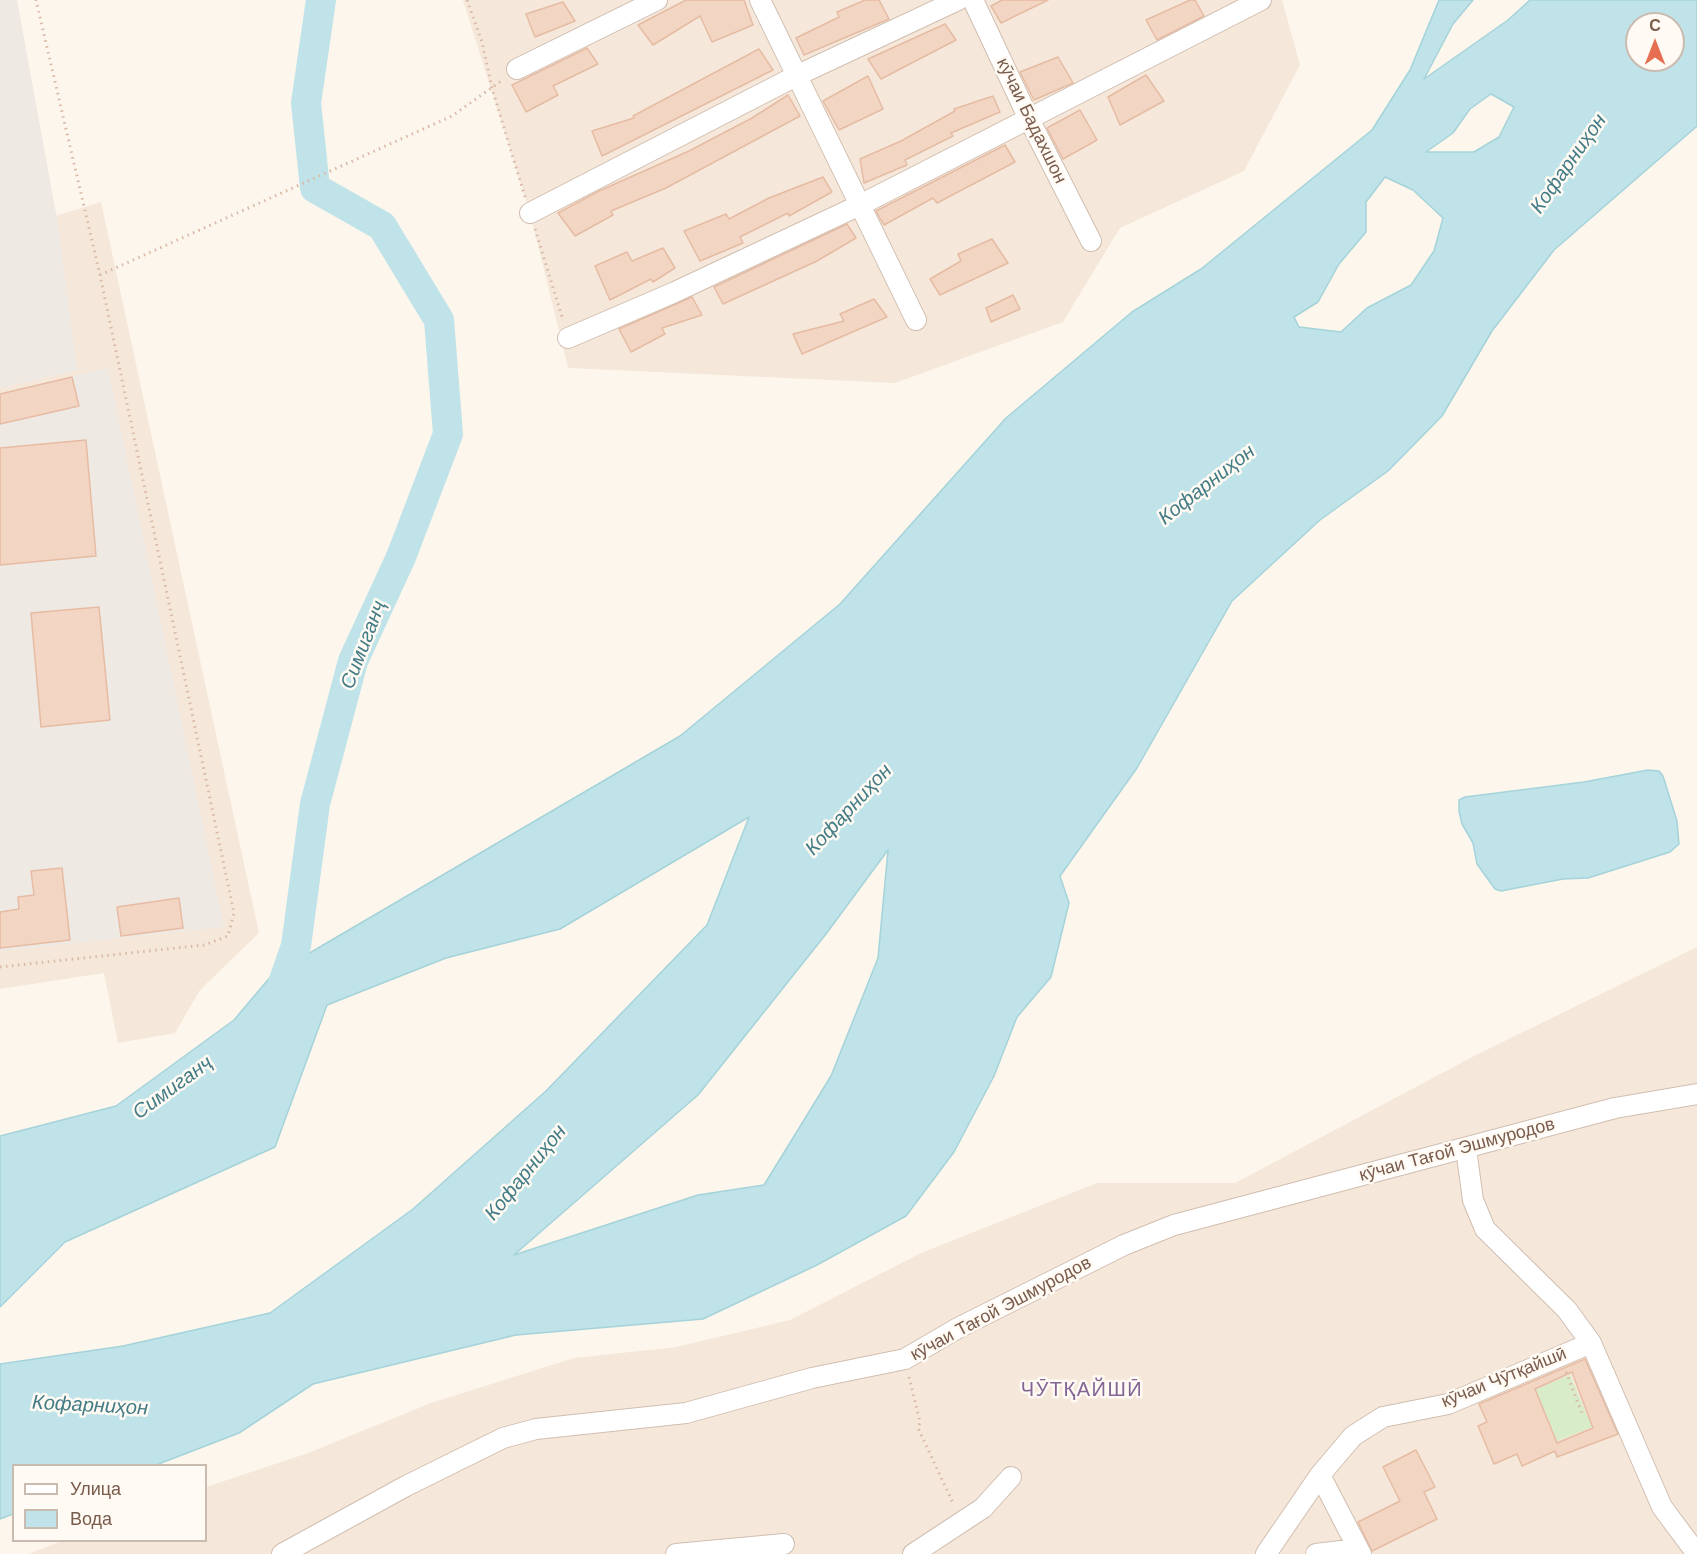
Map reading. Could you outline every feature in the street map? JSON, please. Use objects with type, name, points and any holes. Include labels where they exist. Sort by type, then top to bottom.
[{"type":"street","points":[[517,69],[657,0]]},
{"type":"street","points":[[760,0],[916,320]]},
{"type":"street","points":[[530,213],[798,75],[958,0]]},
{"type":"street","name":"кӯчаи Бадахшон","points":[[973,0],[1028,117],[1091,241]]},
{"type":"street","points":[[568,338],[675,292],[860,205],[1028,117],[1261,0]]},
{"type":"street","name":"кӯчаи Тағой Эшмуродов","points":[[282,1554],[319,1536],[406,1486],[519,1432],[686,1413],[812,1378],[905,1359],[957,1328],[1150,1234],[1174,1225],[1615,1108],[1697,1094]]},
{"type":"street","points":[[1466,1149],[1473,1200],[1485,1229],[1566,1310],[1591,1343],[1662,1507],[1697,1554]]},
{"type":"street","name":"кӯчаи Чӯтқайшӣ","points":[[1266,1554],[1320,1475],[1353,1436],[1383,1417],[1448,1404],[1591,1343]]},
{"type":"street","points":[[1320,1475],[1361,1554]]},
{"type":"street","points":[[913,1554],[983,1508],[1011,1477]]},
{"type":"street","points":[[676,1554],[784,1544]]},
{"type":"street","points":[[1316,1554],[1341,1551],[1354,1554]]},
{"type":"path","points":[[0,967],[204,945],[228,936],[234,913],[100,275],[36,0]]},
{"type":"path","points":[[467,0],[482,42],[492,88],[568,338]]},
{"type":"path","points":[[100,275],[452,116],[517,69]]},
{"type":"path","points":[[1559,1356],[1583,1416]]},
{"type":"path","points":[[905,1359],[920,1422],[918,1428],[963,1522]]},
{"type":"shaded area","points":[[0,0],[17,0],[58,224],[77,370],[0,388]]},
{"type":"shaded area","points":[[463,0],[1282,0],[1300,65],[1244,171],[1120,228],[1063,322],[895,383],[568,368],[530,213]]},
{"type":"shaded area","points":[[101,202],[259,933],[200,990],[175,1033],[118,1043],[104,973],[0,989],[0,233]]},
{"type":"shaded area","points":[[108,368],[224,927],[0,951],[0,394]]},
{"type":"shaded area","points":[[1697,947],[1697,1554],[28,1554],[59,1542],[207,1542],[207,1487],[308,1453],[431,1403],[574,1358],[676,1347],[790,1320],[921,1253],[1097,1183],[1235,1183],[1478,1054]]},
{"type":"green space","points":[[1570,1375],[1592,1427],[1557,1441],[1544,1408],[1533,1412],[1526,1393]]},
{"type":"water","name":"Кофарниҳон","points":[[1439,0],[1473,0],[1453,24],[1424,79],[1508,20],[1530,0],[1697,0],[1697,126],[1554,250],[1492,331],[1442,416],[1388,471],[1320,520],[1232,601],[1137,768],[1060,876],[1069,903],[1051,977],[1017,1017],[994,1076],[954,1152],[906,1216],[817,1265],[703,1319],[516,1335],[313,1384],[239,1433],[159,1464],[12,1464],[12,1514],[0,1519],[0,1364],[123,1346],[270,1313],[413,1209],[546,1091],[707,925],[749,817],[560,929],[446,958],[327,1005],[275,1147],[65,1242],[0,1307],[0,1136],[116,1106],[234,1020],[272,975],[680,736],[840,604],[1006,418],[1132,312],[1201,269],[1372,130],[1410,70]],"holes":[[[1491,94],[1514,107],[1499,137],[1474,152],[1426,152],[1453,133],[1470,109]],[[1385,177],[1413,190],[1443,218],[1434,251],[1411,285],[1367,308],[1341,332],[1299,327],[1294,317],[1318,302],[1339,264],[1366,232],[1366,202]],[[888,850],[878,958],[831,1076],[764,1185],[698,1195],[514,1255],[698,1095],[826,934]]]},
{"type":"water","points":[[1648,770],[1659,771],[1663,776],[1677,821],[1679,844],[1670,852],[1588,878],[1563,879],[1501,891],[1495,889],[1477,864],[1473,843],[1462,824],[1459,800],[1465,797],[1584,782]]},
{"type":"building","points":[[686,0],[744,0],[753,25],[712,42],[700,16],[653,45],[638,25]]},
{"type":"building","points":[[865,0],[879,0],[889,19],[804,55],[796,38],[839,17],[837,12]]},
{"type":"building","points":[[1002,0],[1048,0],[1001,23],[991,6]]},
{"type":"building","points":[[1190,0],[1195,0],[1204,16],[1157,40],[1146,20]]},
{"type":"building","points":[[563,2],[575,21],[535,37],[526,14]]},
{"type":"building","points":[[945,24],[956,40],[881,79],[868,59]]},
{"type":"building","points":[[587,48],[598,64],[553,86],[558,95],[526,112],[512,85]]},
{"type":"building","points":[[759,49],[773,70],[602,156],[592,131],[634,118],[633,116]]},
{"type":"building","points":[[1058,57],[1073,83],[1034,100],[1020,72]]},
{"type":"building","points":[[1146,75],[1164,101],[1120,125],[1108,97]]},
{"type":"building","points":[[868,76],[883,109],[839,130],[823,101]]},
{"type":"building","points":[[788,95],[800,116],[666,188],[611,211],[613,215],[575,236],[558,213],[599,191],[689,151],[752,118]]},
{"type":"building","points":[[993,96],[1000,112],[951,133],[953,136],[905,160],[907,165],[864,183],[860,159],[901,141],[955,111],[954,109]]},
{"type":"building","points":[[1080,110],[1097,140],[1063,159],[1047,128]]},
{"type":"building","points":[[1005,145],[1015,162],[937,203],[933,198],[884,225],[876,211]]},
{"type":"building","points":[[823,177],[832,192],[789,216],[788,213],[740,237],[743,243],[700,261],[684,231],[726,214],[729,219],[769,198]]},
{"type":"building","points":[[847,224],[856,238],[817,261],[723,304],[714,287]]},
{"type":"building","points":[[992,239],[1008,263],[940,295],[930,279],[961,261],[958,254]]},
{"type":"building","points":[[663,248],[675,268],[653,282],[651,279],[610,300],[595,266],[627,252],[632,261]]},
{"type":"building","points":[[1013,295],[1020,309],[991,322],[986,308]]},
{"type":"building","points":[[692,297],[702,315],[662,328],[665,334],[631,352],[619,329]]},
{"type":"building","points":[[874,299],[887,317],[802,354],[793,334],[844,321],[840,314]]},
{"type":"building","points":[[72,377],[79,406],[0,424],[0,394]]},
{"type":"building","points":[[86,440],[96,556],[0,565],[0,448]]},
{"type":"building","points":[[99,607],[110,720],[41,727],[31,613]]},
{"type":"building","points":[[62,868],[70,940],[0,948],[0,912],[19,909],[18,897],[34,895],[31,871]]},
{"type":"building","points":[[179,898],[183,928],[121,936],[117,907]]},
{"type":"building","points":[[1585,1359],[1618,1434],[1557,1457],[1555,1451],[1522,1466],[1517,1454],[1494,1464],[1478,1426],[1487,1422],[1479,1404]],"holes":[[[1572,1372],[1593,1428],[1557,1443],[1535,1389]]]},
{"type":"building","points":[[1416,1450],[1435,1487],[1424,1492],[1437,1519],[1372,1551],[1358,1522],[1400,1501],[1383,1467]]},
{"type":"waterway","name":"Симиганҷ","points":[[271,1001],[281,989],[296,946],[315,804],[353,661],[401,557],[448,434],[439,320],[382,226],[315,188],[306,103],[321,0]]},
{"type":"district","name":"ЧӮТҚАЙШӢ","points":[[1082,1390]]}]
